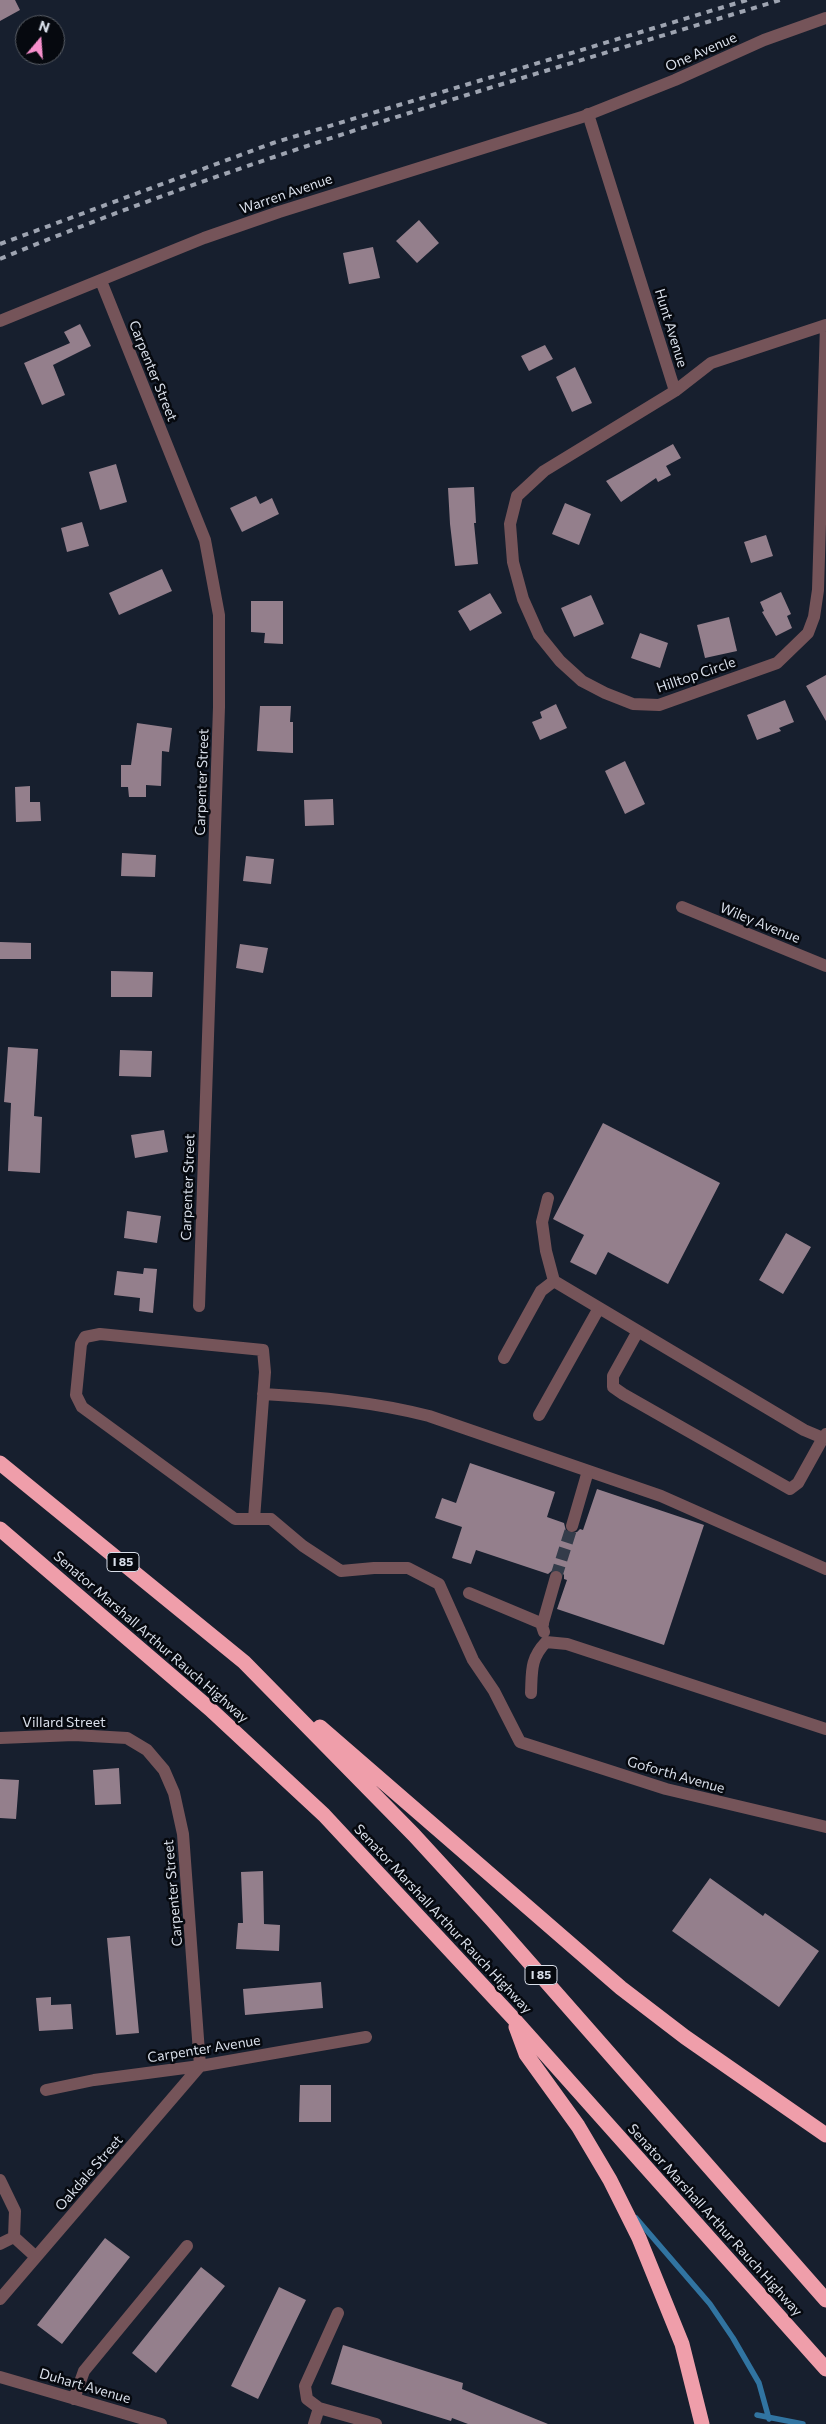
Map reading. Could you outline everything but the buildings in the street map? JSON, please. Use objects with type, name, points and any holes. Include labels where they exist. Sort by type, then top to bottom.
[{"type":"highway","name":"I 85","points":[[0,1463],[244,1662],[414,1834],[826,2300]]},
{"type":"highway","name":"Senator Marshall Arthur Rauch Highway","points":[[0,1529],[210,1710],[324,1815],[513,2018],[826,2369]]},
{"type":"highway","points":[[244,1662],[621,1988],[685,2037],[826,2135]]},
{"type":"highway","points":[[513,2018],[526,2054],[578,2126],[610,2180],[639,2238],[682,2344],[702,2424]]},
{"type":"street","name":"One Avenue","points":[[588,114],[675,80],[764,40],[826,18]]},
{"type":"street","name":"Warren Avenue","points":[[0,321],[204,238],[278,212],[588,114]]},
{"type":"street","name":"Hunt Avenue","points":[[588,114],[675,391],[711,362],[826,325]]},
{"type":"street","name":"Carpenter Street","points":[[100,281],[205,540],[219,615],[219,717],[199,1306]]},
{"type":"street","name":"Hilltop Circle","points":[[675,391],[544,471],[517,496],[510,524],[513,562],[520,590],[539,635],[560,661],[582,681],[633,704],[659,705],[777,663],[808,633],[814,617],[818,590],[826,325]]},
{"type":"street","name":"Wiley Avenue","points":[[682,907],[826,966]]},
{"type":"street","points":[[548,1198],[542,1222],[546,1251],[554,1282],[638,1331],[804,1430],[825,1436],[798,1483],[790,1489],[613,1387],[613,1376],[638,1331]]},
{"type":"street","points":[[504,1358],[541,1292],[554,1282]]},
{"type":"street","points":[[540,1415],[599,1308]]},
{"type":"street","points":[[100,1334],[263,1350],[263,1394],[254,1519],[235,1519],[82,1407],[76,1395],[82,1344],[85,1337],[100,1334]]},
{"type":"street","points":[[263,1394],[334,1398],[391,1406],[429,1416],[661,1496],[826,1570]]},
{"type":"street","points":[[572,1526],[588,1471]]},
{"type":"street","name":"Goforth Avenue","points":[[254,1519],[272,1519],[303,1546],[341,1571],[374,1568],[408,1568],[439,1584],[473,1660],[494,1691],[520,1742],[666,1789],[826,1828]]},
{"type":"street","points":[[546,1642],[543,1624],[556,1577]]},
{"type":"street","points":[[469,1593],[543,1624]]},
{"type":"street","points":[[531,1693],[533,1660],[546,1642]]},
{"type":"street","points":[[546,1642],[567,1644],[826,1729]]},
{"type":"street","name":"Villard Street","points":[[0,1738],[74,1735],[127,1738]]},
{"type":"street","name":"Carpenter Street","points":[[127,1738],[147,1750],[164,1770],[174,1793],[180,1817],[191,1916],[200,2066]]},
{"type":"street","name":"Carpenter Avenue","points":[[46,2090],[94,2080],[200,2066],[366,2037]]},
{"type":"street","name":"Oakdale Street","points":[[0,2299],[200,2066]]},
{"type":"street","points":[[0,2180],[16,2211],[14,2237]]},
{"type":"street","points":[[14,2237],[36,2257]]},
{"type":"street","points":[[0,2244],[14,2237]]},
{"type":"street","points":[[74,2398],[84,2370],[187,2246]]},
{"type":"street","points":[[338,2313],[305,2386],[307,2399],[320,2408],[376,2424]]},
{"type":"street","name":"Duhart Avenue","points":[[0,2377],[161,2424]]},
{"type":"street","points":[[314,2424],[320,2408]]},
{"type":"waterway","points":[[636,2218],[710,2304],[733,2338],[759,2383],[769,2419]]},
{"type":"waterway","points":[[757,2415],[803,2424]]},
{"type":"tunnel","points":[[556,1577],[572,1526]]},
{"type":"railway","points":[[0,244],[273,143],[747,0]]},
{"type":"railway","points":[[0,259],[192,185],[289,152],[485,89],[780,0]]}]
